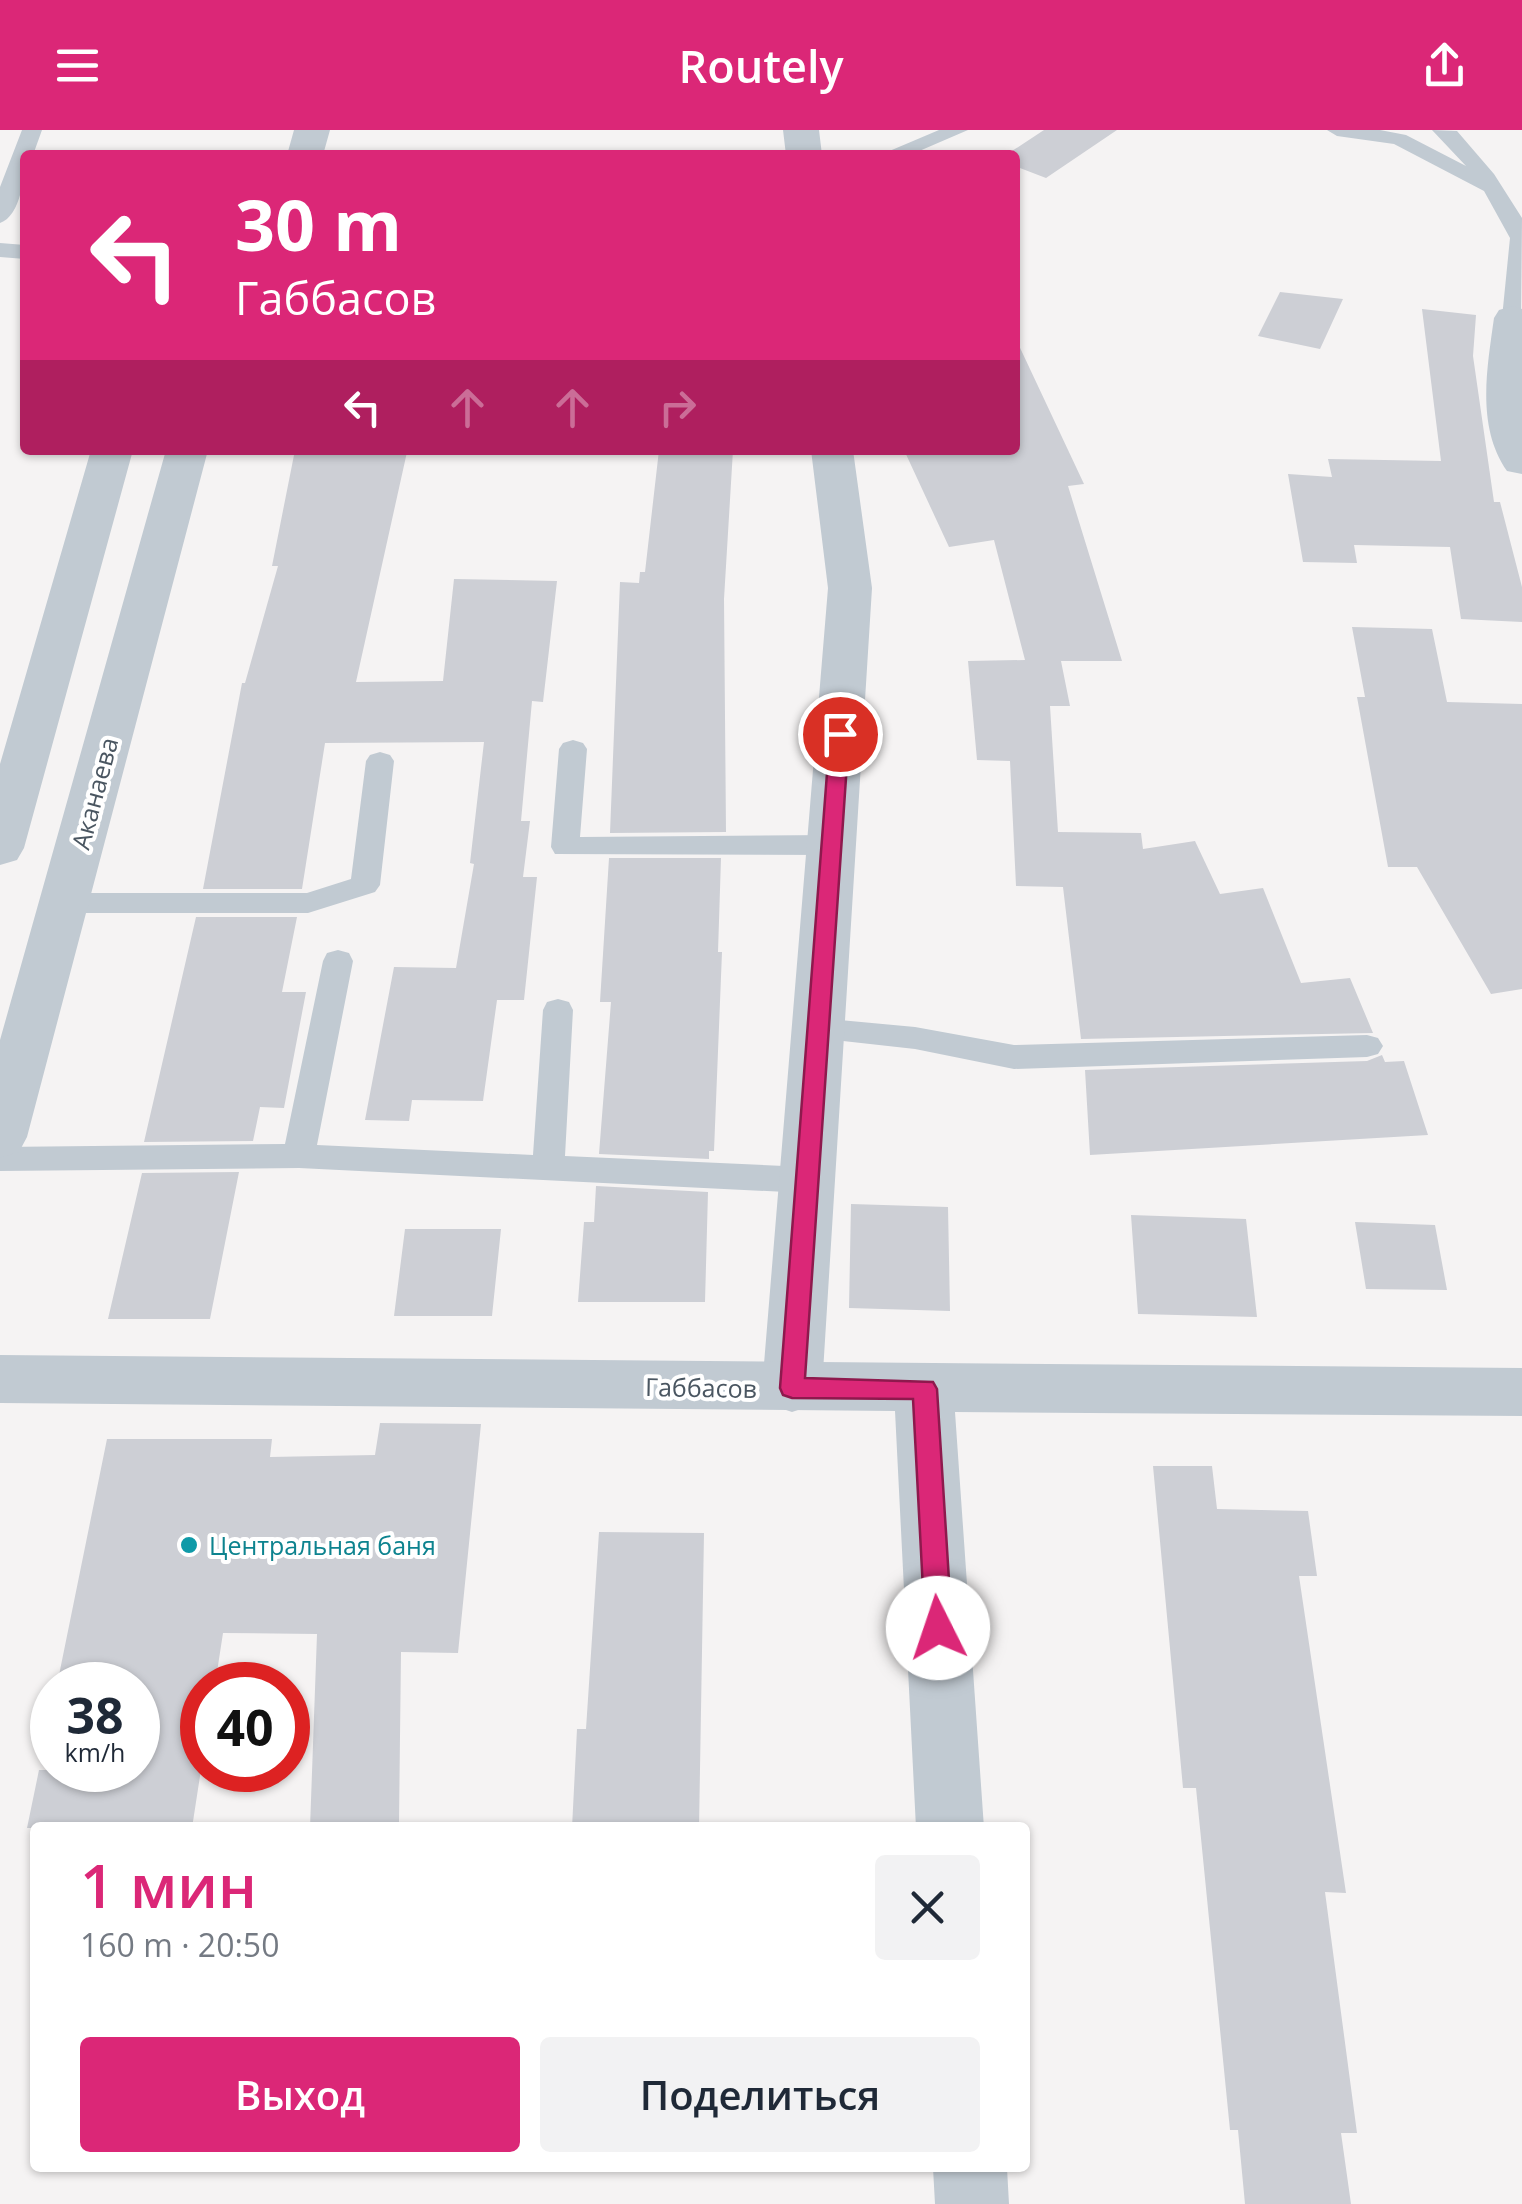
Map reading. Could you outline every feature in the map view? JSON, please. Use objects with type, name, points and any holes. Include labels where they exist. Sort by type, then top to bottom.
[{"type":"street","points":[[1514,318],[1505,383],[1515,452],[1522,462]]},
{"type":"street","points":[[0,848],[111,455]]},
{"type":"street","name":"Аканаева","points":[[0,1137],[186,455]]},
{"type":"street","points":[[792,1388],[850,588],[833,455]]},
{"type":"street","name":"Габбасов","points":[[0,1378],[1522,1392]]},
{"type":"street","points":[[924,1389],[950,1822]]},
{"type":"street","points":[[970,2172],[972,2204]]},
{"type":"lane","points":[[904,150],[958,130]]},
{"type":"lane","points":[[1338,130],[1406,135],[1491,188]]},
{"type":"lane","points":[[1448,131],[1491,188],[1521,238],[1514,318]]},
{"type":"lane","points":[[0,216],[20,162]]},
{"type":"lane","points":[[572,748],[566,847],[832,844]]},
{"type":"lane","points":[[64,903],[308,903],[366,884],[380,761]]},
{"type":"lane","points":[[299,1156],[338,961]]},
{"type":"lane","points":[[548,1168],[558,1010]]},
{"type":"lane","points":[[818,1029],[915,1038],[1014,1057],[1367,1046]]},
{"type":"lane","points":[[0,1159],[299,1156],[806,1180]]},
{"type":"building","points":[[1044,130],[1117,130],[1046,178],[1020,168],[1020,150],[1014,150]]},
{"type":"building","points":[[1280,292],[1343,299],[1320,349],[1258,336]]},
{"type":"building","points":[[1422,309],[1476,315],[1473,356],[1494,502],[1500,502],[1522,587],[1522,622],[1461,619],[1450,547],[1354,545],[1357,563],[1303,562],[1288,474],[1332,477],[1328,459],[1441,461]]},
{"type":"building","points":[[1020,348],[1084,484],[1068,486],[1122,661],[1061,661],[1070,706],[1050,706],[1058,832],[1141,833],[1143,849],[1195,841],[1220,894],[1263,888],[1301,983],[1350,978],[1373,1033],[1081,1039],[1063,887],[1016,886],[1010,761],[977,760],[968,661],[1025,660],[994,540],[949,547],[906,455],[1020,455]]},
{"type":"building","points":[[294,455],[406,455],[356,682],[443,681],[454,579],[557,581],[543,702],[532,701],[521,821],[530,821],[523,877],[537,877],[524,1000],[497,1000],[483,1101],[412,1100],[409,1121],[365,1120],[394,967],[456,968],[474,864],[470,863],[484,742],[325,743],[302,889],[203,889],[242,683],[278,566],[272,566]]},
{"type":"building","points":[[658,455],[733,455],[724,599],[726,832],[610,833],[620,582],[639,583],[640,572],[645,572]]},
{"type":"building","points":[[1352,627],[1432,629],[1447,702],[1522,704],[1522,989],[1491,994],[1417,867],[1388,867],[1357,697],[1365,697]]},
{"type":"building","points":[[609,858],[721,858],[718,952],[722,952],[714,1151],[709,1151],[709,1159],[599,1154],[611,1002],[600,1002]]},
{"type":"building","points":[[196,917],[297,917],[282,992],[306,992],[284,1108],[260,1107],[253,1141],[144,1142]]},
{"type":"building","points":[[1382,1055],[1385,1062],[1404,1061],[1428,1135],[1090,1155],[1085,1070],[1367,1061]]},
{"type":"building","points":[[239,1172],[210,1319],[108,1319],[142,1173]]},
{"type":"building","points":[[596,1186],[708,1192],[705,1302],[578,1302],[584,1222],[594,1222]]},
{"type":"building","points":[[851,1204],[948,1207],[950,1311],[849,1308]]},
{"type":"building","points":[[1131,1215],[1246,1219],[1257,1317],[1138,1314]]},
{"type":"building","points":[[1355,1222],[1435,1225],[1447,1290],[1366,1289]]},
{"type":"building","points":[[405,1229],[501,1229],[492,1316],[394,1316]]},
{"type":"building","points":[[380,1423],[481,1424],[458,1653],[401,1652],[399,1822],[310,1822],[317,1634],[223,1633],[219,1662],[180,1662],[180,1792],[198,1792],[193,1822],[30,1822],[27,1828],[34,1792],[160,1792],[160,1662],[62,1662],[107,1439],[272,1439],[270,1457],[375,1455]]},
{"type":"building","points":[[1153,1466],[1212,1466],[1217,1509],[1308,1511],[1317,1576],[1299,1576],[1346,1893],[1325,1892],[1357,2133],[1341,2133],[1351,2204],[1245,2204],[1238,2130],[1230,2130],[1196,1788],[1183,1788]]},
{"type":"building","points":[[599,1532],[704,1533],[699,1822],[572,1822],[577,1729],[586,1729]]},
{"type":"place","name":"Центральная баня","points":[[189,1545]]},
{"type":"route","points":[[840,734],[792,1388],[924,1389],[938,1628]]}]
